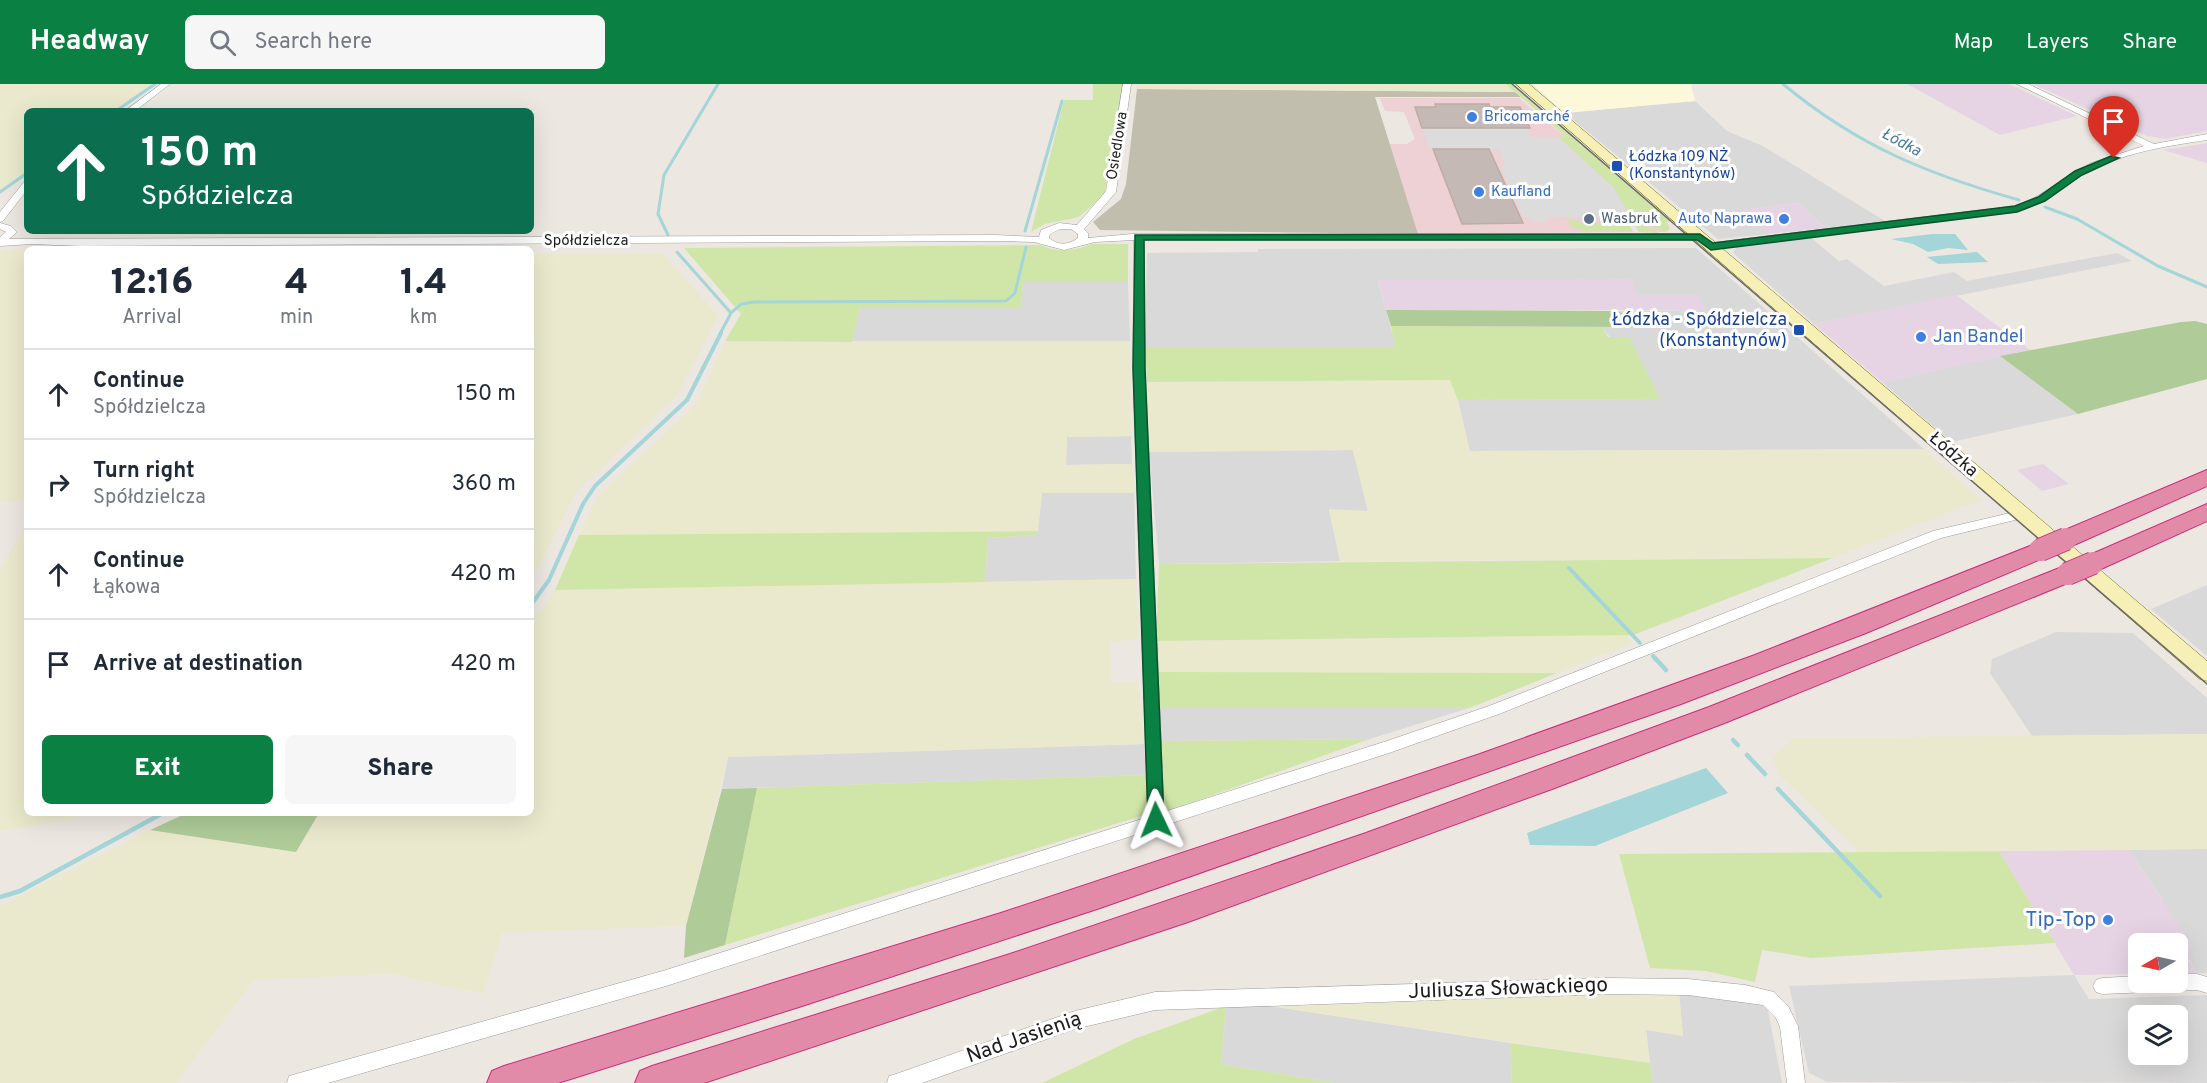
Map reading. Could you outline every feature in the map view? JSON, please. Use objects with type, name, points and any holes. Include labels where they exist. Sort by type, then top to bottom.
[{"type":"highway","points":[[504,1083],[995,929],[1407,791],[1778,656],[2040,550],[2207,477]]},
{"type":"highway","points":[[652,1083],[916,999],[1343,853],[1730,711],[2067,574],[2207,512]]},
{"type":"main road","name":"Łódzka","points":[[1522,84],[2207,673]]},
{"type":"street","points":[[133,108],[166,84]]},
{"type":"street","name":"Osiedlowa","points":[[1077,244],[1084,237],[1082,227],[1109,196],[1112,188],[1127,84]]},
{"type":"street","points":[[2021,84],[2152,146]]},
{"type":"street","points":[[1063,225],[1082,227],[1099,235],[1135,237],[1705,242],[2017,209],[2042,199],[2094,165],[2152,146],[2207,136]]},
{"type":"street","points":[[24,189],[3,225],[0,243],[32,241]]},
{"type":"street","name":"Osiedlowa","points":[[995,238],[1036,234],[1075,222],[1101,205]]},
{"type":"street","points":[[3,225],[32,241]]},
{"type":"street","points":[[1048,243],[1044,234],[1050,229]]},
{"type":"street","points":[[995,238],[1035,239],[1062,247],[1095,239],[1135,237]]},
{"type":"street","points":[[1135,237],[1156,820]]},
{"type":"street","name":"Spółdzielcza","points":[[32,241],[80,243],[995,238]]},
{"type":"street","points":[[296,1083],[666,978],[1389,747],[1494,710],[1938,534],[2023,514]]},
{"type":"street","points":[[2102,986],[2197,982],[2207,984]]},
{"type":"street","name":"Juliusza Słowackiego","points":[[1155,1001],[1606,986],[1688,987],[1745,993],[1768,998],[1782,1012],[1789,1026],[1796,1083]]},
{"type":"street","name":"Nad Jasienią","points":[[896,1083],[1075,1020],[1155,1001]]},
{"type":"shaded area","points":[[0,84],[154,84],[120,108],[24,108],[24,175],[0,192]]},
{"type":"shaded area","points":[[1137,84],[1506,84],[1515,92],[1137,89]]},
{"type":"shaded area","points":[[1532,84],[1691,84],[1695,101],[1565,113]]},
{"type":"shaded area","points":[[1907,84],[2009,84],[2077,116],[2000,135]]},
{"type":"shaded area","points":[[2033,84],[2207,84],[2207,131],[2165,139],[2147,136]]},
{"type":"shaded area","points":[[1137,89],[1515,92],[1521,97],[1375,97],[1418,234],[1100,230],[1093,222],[1121,199],[1126,184]]},
{"type":"shaded area","points":[[1380,98],[1519,98],[1667,221],[1670,229],[1665,232],[1639,232],[1635,226],[1630,226],[1633,232],[1418,234],[1387,144],[1407,144],[1415,139],[1404,112],[1385,111]]},
{"type":"shaded area","points":[[1695,101],[1727,131],[1763,146],[1885,221],[1826,228],[1798,203],[1743,210],[1769,234],[1718,239],[1565,113]]},
{"type":"shaded area","points":[[1422,128],[1526,128],[1531,137],[1558,137],[1613,187],[1631,217],[1547,217],[1548,221],[1531,221],[1529,217],[1523,217],[1500,167],[1506,167],[1498,149],[1430,148]]},
{"type":"shaded area","points":[[2207,143],[2207,163],[2163,150]]},
{"type":"shaded area","name":"Auto Naprawa","points":[[1798,203],[1826,228],[1769,234],[1742,210]]},
{"type":"shaded area","points":[[1810,237],[1839,261],[1847,259],[1884,286],[1954,272],[1967,281],[2117,253],[2132,261],[1814,324],[1733,253],[1737,246]]},
{"type":"shaded area","points":[[1696,248],[1924,449],[1469,451],[1458,400],[1659,399],[1602,327],[1639,326],[1631,316],[1616,311],[1706,310],[1697,295],[1638,295],[1378,281],[1396,347],[1145,347],[1147,253],[1258,252],[1258,249]]},
{"type":"shaded area","points":[[24,250],[24,501],[0,502],[0,251]]},
{"type":"shaded area","points":[[534,253],[662,253],[718,316],[677,395],[576,492],[534,576]]},
{"type":"shaded area","points":[[1631,279],[1638,295],[1697,295],[1707,310],[1386,310],[1378,280]]},
{"type":"shaded area","points":[[1023,282],[1128,282],[1130,341],[852,342],[860,307],[1021,307]]},
{"type":"shaded area","name":"Jan Bandel","points":[[1956,295],[2030,350],[1882,382],[1814,324]]},
{"type":"shaded area","points":[[725,341],[1130,341],[1131,436],[1067,437],[1066,465],[1132,464],[1134,493],[1042,493],[1038,531],[579,535],[598,496],[697,403]]},
{"type":"shaded area","points":[[2000,356],[2078,414],[1951,442],[1882,382]]},
{"type":"shaded area","points":[[1451,380],[1470,451],[1924,449],[1981,500],[1833,558],[1340,561],[1329,509],[1368,511],[1353,450],[1149,452],[1147,382]]},
{"type":"shaded area","points":[[1131,436],[1132,464],[1066,465],[1067,437]]},
{"type":"shaded area","points":[[1353,450],[1368,512],[1329,510],[1340,561],[1159,564],[1149,452]]},
{"type":"shaded area","points":[[2043,464],[2069,484],[2042,491],[2017,470]]},
{"type":"shaded area","points":[[1042,493],[1134,493],[1136,579],[985,582],[988,538],[1037,535]]},
{"type":"shaded area","points":[[24,531],[24,816],[84,816],[72,820],[0,830],[0,568]]},
{"type":"shaded area","points":[[1136,579],[1138,639],[1110,642],[1111,681],[1138,682],[1144,744],[728,757],[686,926],[502,933],[483,994],[392,974],[254,980],[176,1083],[0,1083],[0,906],[150,830],[296,852],[317,816],[534,816],[534,616],[543,608],[555,590]]},
{"type":"shaded area","points":[[2207,585],[2207,656],[2151,609]]},
{"type":"shaded area","points":[[2056,632],[2133,633],[2207,698],[2207,734],[2032,736],[1990,673],[1992,659]]},
{"type":"shaded area","points":[[1626,635],[1633,643],[1557,673],[1157,672],[1156,641]]},
{"type":"shaded area","points":[[1156,707],[1472,707],[1370,739],[1158,741]]},
{"type":"shaded area","points":[[2207,734],[2207,849],[1859,852],[1779,775],[1773,757],[1794,738]]},
{"type":"shaded area","points":[[1144,744],[1147,775],[722,789],[728,757]]},
{"type":"shaded area","points":[[2207,849],[2207,973],[2196,973],[2188,956],[2188,933],[2177,933],[2160,896],[2129,850]]},
{"type":"shaded area","name":"Tip-Top","points":[[2129,850],[2184,933],[2128,933],[2128,974],[2074,975],[1999,851]]},
{"type":"shaded area","name":"Tip-Top","points":[[2188,938],[2191,943],[2189,960],[2196,973],[2188,973]]},
{"type":"shaded area","points":[[2074,975],[2089,999],[2207,995],[2207,1083],[1827,1082],[1809,1073],[1789,986]]},
{"type":"shaded area","points":[[1679,993],[1767,1006],[1782,1083],[1652,1083],[1646,1029],[1683,1036]]},
{"type":"shaded area","points":[[1679,993],[1683,1036],[1646,1030],[1650,1063],[1263,1005]]},
{"type":"shaded area","points":[[1263,1005],[1510,1043],[1512,1083],[1336,1083],[1221,1064],[1226,1006]]},
{"type":"green space","points":[[1093,84],[1122,84],[1105,194],[1079,217],[1045,224],[1031,232],[1064,100],[1093,100]]},
{"type":"green space","points":[[1506,84],[1510,84],[1582,144],[1578,145],[1585,147],[1670,221],[1666,222],[1669,226],[1668,231],[1664,232],[1631,217],[1613,187],[1558,137],[1565,136]]},
{"type":"green space","points":[[1566,217],[1582,223],[1607,223],[1612,217],[1614,221],[1627,220],[1625,217],[1659,233],[1639,232],[1635,225],[1630,226],[1633,232],[1584,231],[1571,226]]},
{"type":"green space","points":[[1092,244],[1128,244],[1128,282],[1023,282],[1021,307],[860,307],[852,342],[725,341],[741,314],[684,248],[1040,245],[1066,250]]},
{"type":"green space","points":[[1386,310],[1616,311],[1631,316],[1639,327],[1391,326]]},
{"type":"green space","points":[[2195,321],[2207,324],[2207,379],[2078,414],[2000,356],[2181,322]]},
{"type":"green space","points":[[1391,326],[1602,327],[1608,337],[1629,337],[1660,399],[1458,400],[1450,380],[1147,382],[1145,347],[1395,347]]},
{"type":"green space","points":[[1038,531],[1037,535],[988,538],[985,582],[555,590],[579,535]]},
{"type":"green space","points":[[1833,558],[1633,635],[1156,641],[1159,564]]},
{"type":"green space","points":[[1157,672],[1557,673],[1472,707],[1156,707]]},
{"type":"green space","points":[[1370,739],[1163,813],[1158,741]]},
{"type":"green space","points":[[1147,775],[1151,813],[725,945],[757,788]]},
{"type":"green space","points":[[757,788],[725,945],[684,958],[686,926],[722,789]]},
{"type":"green space","points":[[180,816],[317,816],[296,852],[150,830]]},
{"type":"green space","points":[[1999,851],[2055,943],[1812,958],[1762,950],[1755,982],[1706,971],[1650,968],[1619,854]]},
{"type":"green space","points":[[1226,1006],[1221,1064],[1336,1083],[1042,1083],[1134,1039]]},
{"type":"green space","points":[[1510,1043],[1650,1063],[1652,1083],[1512,1083]]},
{"type":"water","points":[[1955,234],[1968,250],[1948,248],[1928,252],[1913,244],[1891,239]]},
{"type":"water","points":[[1977,252],[1988,262],[1938,264],[1927,257]]},
{"type":"water","points":[[1706,768],[1728,793],[1595,846],[1530,845],[1527,833]]},
{"type":"building","name":"Bricomarché","points":[[1435,104],[1489,104],[1490,107],[1520,107],[1530,128],[1422,128],[1415,107],[1436,107]]},
{"type":"building","name":"Kaufland","points":[[1433,149],[1489,149],[1523,223],[1462,224]]},
{"type":"waterway","points":[[120,108],[155,84]]},
{"type":"waterway","points":[[668,235],[658,214],[664,175],[718,84]]},
{"type":"waterway","name":"Łódka","points":[[1783,84],[1839,125],[1895,156],[1954,180],[2019,200]]},
{"type":"waterway","points":[[1025,231],[1062,101]]},
{"type":"waterway","points":[[0,192],[24,175]]},
{"type":"waterway","name":"Łódka","points":[[2045,207],[2077,219],[2158,266],[2207,287]]},
{"type":"waterway","points":[[731,313],[741,304],[754,302],[1006,301],[1015,293],[1026,247]]},
{"type":"waterway","points":[[677,252],[731,313]]},
{"type":"waterway","points":[[720,334],[731,313]]},
{"type":"waterway","points":[[534,601],[549,580],[583,504],[595,486],[687,400],[721,333]]},
{"type":"waterway","points":[[1569,568],[1640,643]]},
{"type":"waterway","points":[[1653,656],[1656,660]]},
{"type":"waterway","points":[[1655,658],[1666,670]]},
{"type":"waterway","points":[[1733,740],[1738,745]]},
{"type":"waterway","points":[[1747,755],[1765,774]]},
{"type":"waterway","points":[[1778,789],[1880,896]]},
{"type":"waterway","points":[[0,897],[20,891],[158,816]]},
{"type":"tram line","points":[[1512,84],[2207,684]]},
{"type":"place","name":"Bricomarché","points":[[1472,117]]},
{"type":"place","name":"Łódzka 109 NŻ (Konstantynów)","points":[[1617,166]]},
{"type":"place","name":"Kaufland","points":[[1479,192]]},
{"type":"place","name":"Wasbruk","points":[[1589,219]]},
{"type":"place","name":"Auto Naprawa","points":[[1784,219]]},
{"type":"place","name":"Łódzka - Spółdzielcza (Konstantynów)","points":[[1799,330]]},
{"type":"place","name":"Jan Bandel","points":[[1921,337]]},
{"type":"place","name":"Tip-Top","points":[[2108,920]]},
{"type":"route","points":[[1156,820],[1150,723],[1150,661],[1139,368],[1139,237],[1188,239],[1700,237],[1711,246],[2017,209],[2042,199],[2078,173],[2114,158]]}]
